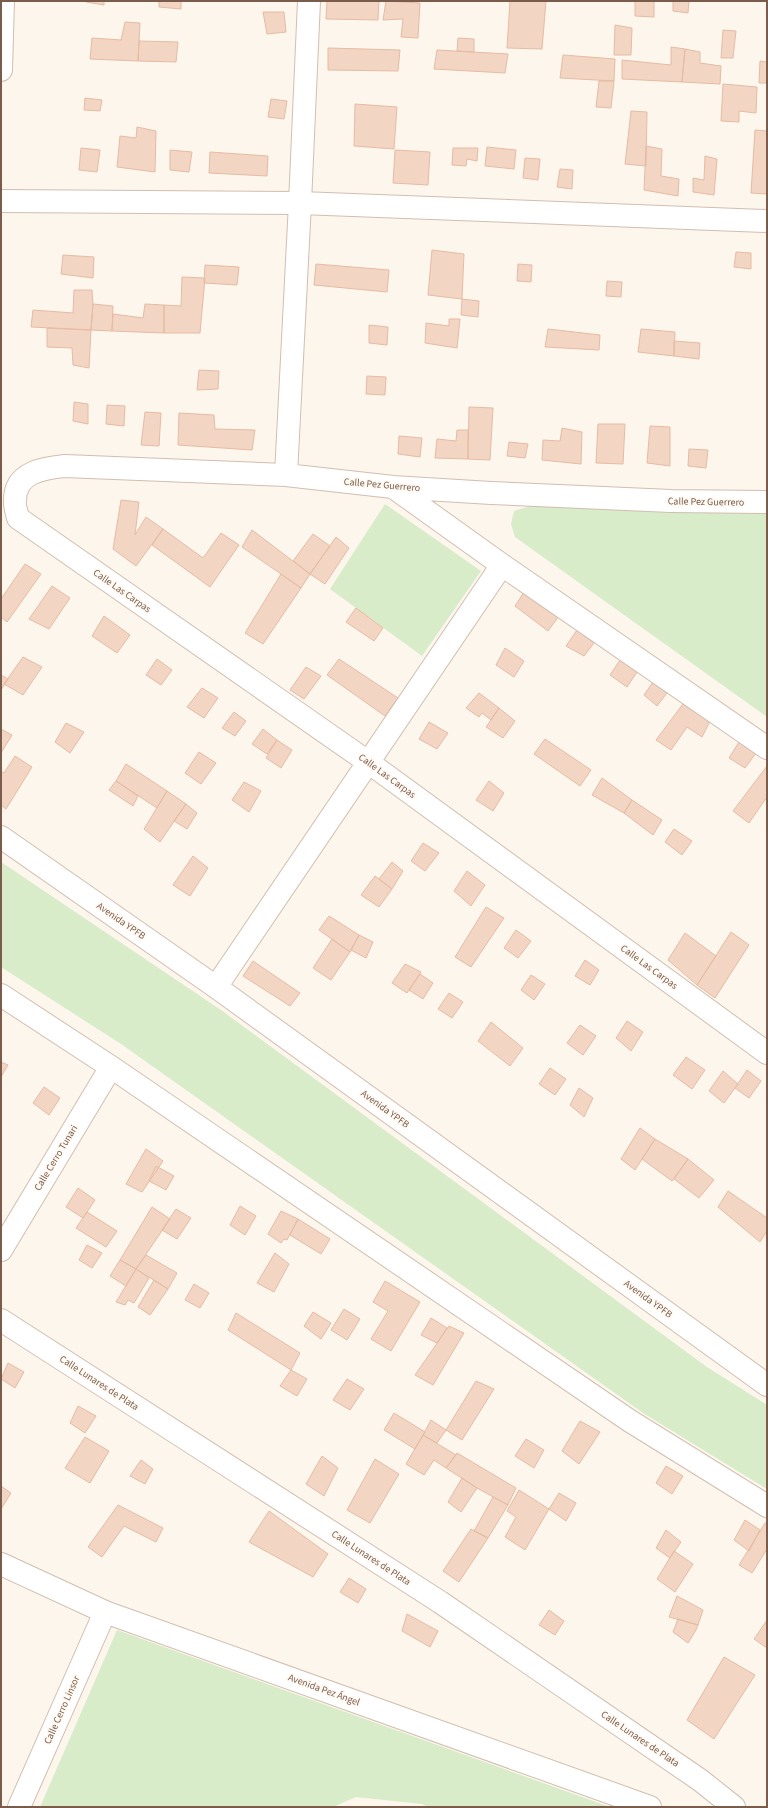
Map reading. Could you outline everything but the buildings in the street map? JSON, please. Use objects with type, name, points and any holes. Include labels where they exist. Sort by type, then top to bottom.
[{"type":"street","points":[[1,70],[3,1]]},
{"type":"street","points":[[286,475],[309,1]]},
{"type":"street","points":[[1,201],[300,204],[767,221]]},
{"type":"street","name":"Calle Pez Guerrero","points":[[11,505],[20,482],[30,474],[44,468],[65,466],[286,475],[393,487],[671,502],[767,502]]},
{"type":"street","points":[[393,487],[502,566],[767,748]]},
{"type":"street","name":"Calle Las Carpas","points":[[11,505],[368,762],[767,1053]]},
{"type":"street","points":[[216,987],[502,566]]},
{"type":"street","name":"Avenida YPFB","points":[[1,837],[216,987],[767,1385]]},
{"type":"street","points":[[1,995],[111,1067],[630,1421],[767,1506]]},
{"type":"street","name":"Calle Cerro Tunari","points":[[1,1250],[111,1067]]},
{"type":"street","name":"Calle Lunares de Plata","points":[[1,1320],[440,1602],[700,1780],[734,1807]]},
{"type":"street","name":"Avenida Pez Ángel","points":[[1,1564],[104,1612],[650,1807]]},
{"type":"street","name":"Calle Cerro Linsor","points":[[19,1807],[104,1612]]},
{"type":"green space","points":[[385,504],[481,571],[422,656],[330,589]]},
{"type":"green space","points":[[530,506],[767,513],[767,717],[515,537],[511,524],[514,511]]},
{"type":"green space","points":[[1,862],[221,1010],[707,1367],[767,1405],[767,1489],[643,1413],[121,1044],[1,967]]},
{"type":"green space","points":[[117,1630],[610,1807],[428,1807],[422,1804],[356,1797],[333,1807],[40,1807]]}]
